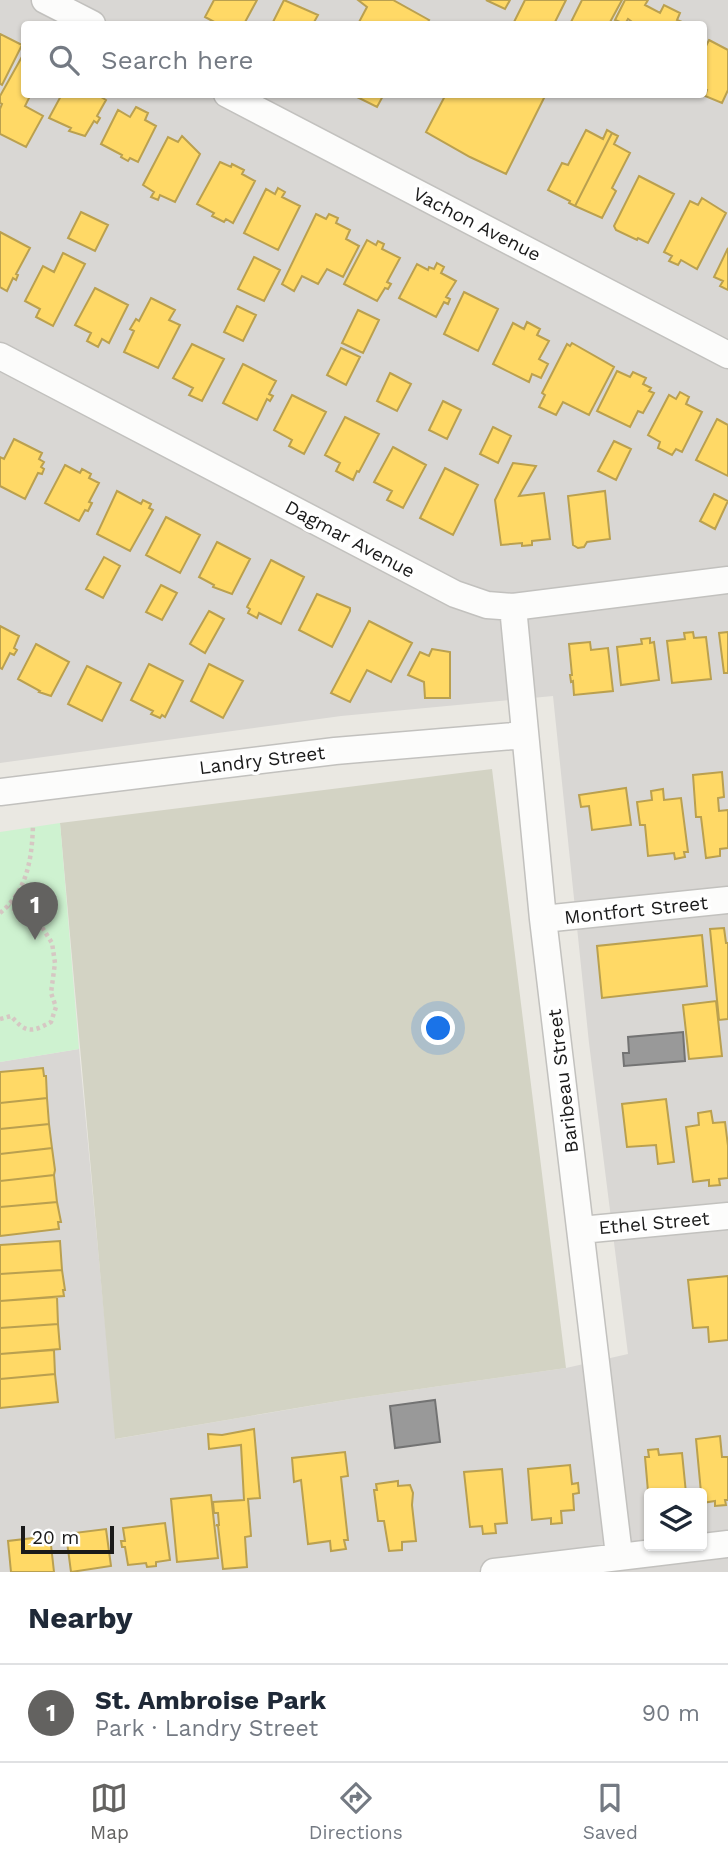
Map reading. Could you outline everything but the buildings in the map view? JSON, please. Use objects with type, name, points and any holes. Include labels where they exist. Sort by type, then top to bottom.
[{"type":"street","points":[[45,0],[86,21]]},
{"type":"street","name":"Vachon Avenue","points":[[234,98],[728,355]]},
{"type":"street","name":"Dagmar Avenue","points":[[0,356],[455,594],[487,605],[513,607],[728,580]]},
{"type":"street","name":"Baribeau Street","points":[[513,607],[543,919],[619,1555]]},
{"type":"street","name":"Landry Street","points":[[0,792],[335,751],[524,735]]},
{"type":"street","name":"Montfort Street","points":[[543,919],[728,900]]},
{"type":"street","name":"Ethel Street","points":[[580,1230],[728,1216]]},
{"type":"street","points":[[494,1572],[728,1544]]},
{"type":"path","points":[[0,914],[13,903],[29,870],[33,852],[33,825]]},
{"type":"path","points":[[0,1019],[11,1016],[22,1028],[35,1031],[51,1022],[56,1007],[51,993],[55,963],[52,943],[42,927],[9,906]]},
{"type":"shaded area","points":[[0,0],[728,0],[728,1572],[0,1572],[0,1062],[79,1049],[116,1439],[350,1399],[566,1368],[628,1354],[589,1043],[553,696],[341,716],[0,763]]},
{"type":"shaded area","points":[[492,769],[566,1368],[350,1399],[115,1439],[60,823]]},
{"type":"green space","points":[[60,823],[79,1049],[0,1062],[0,832]]},
{"type":"place","name":"St. Ambroise Park","points":[[35,940]]}]
